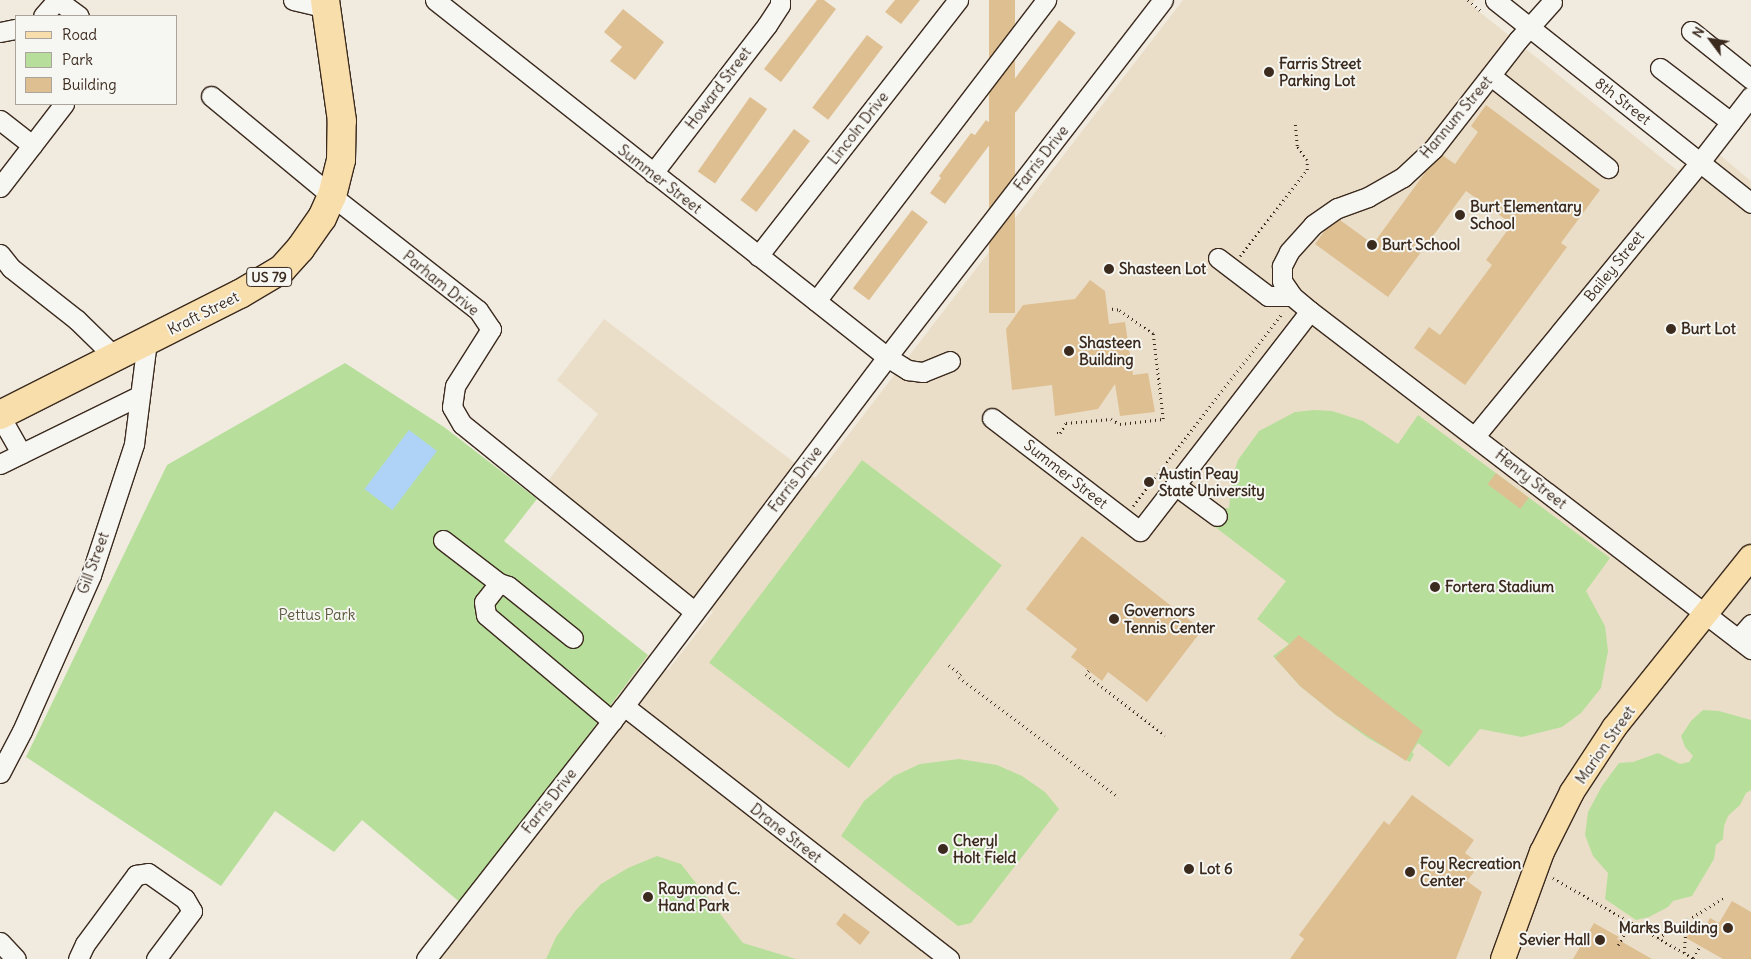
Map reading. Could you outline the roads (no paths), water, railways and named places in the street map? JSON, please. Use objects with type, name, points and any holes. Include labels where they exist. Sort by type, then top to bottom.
[{"type":"highway","name":"Kraft Street","points":[[0,416],[240,294],[282,269],[300,249],[322,218],[332,196],[341,160],[342,121],[326,4]]},
{"type":"main road","name":"Marion Street","points":[[1503,959],[1542,852],[1572,792],[1614,728],[1751,557]]},
{"type":"street","points":[[44,15],[57,0],[78,15]]},
{"type":"street","points":[[293,0],[326,4]]},
{"type":"street","name":"Summer Street","points":[[435,0],[887,356],[908,370],[923,372],[950,361]]},
{"type":"street","name":"Howard Street","points":[[653,173],[767,25],[780,5],[780,0]]},
{"type":"street","name":"Lincoln Drive","points":[[758,256],[958,0]]},
{"type":"street","points":[[816,301],[1046,0]]},
{"type":"street","name":"Farris Drive","points":[[426,959],[624,706],[887,356],[1163,0]]},
{"type":"street","name":"Hannum Street","points":[[1310,311],[1288,303],[1282,281],[1282,266],[1288,252],[1313,224],[1338,208],[1368,197],[1403,177],[1433,149],[1490,76],[1552,2]]},
{"type":"street","name":"8th Street","points":[[1489,6],[1531,28],[1751,203]]},
{"type":"street","points":[[0,32],[15,29]]},
{"type":"street","points":[[1691,31],[1751,79]]},
{"type":"street","points":[[1660,68],[1731,122]]},
{"type":"street","points":[[1490,76],[1608,168]]},
{"type":"street","name":"Parham Drive","points":[[211,96],[332,196],[478,310],[491,329],[455,386],[452,407],[462,424],[695,612]]},
{"type":"street","name":"Bailey Street","points":[[1475,436],[1700,162],[1751,96]]},
{"type":"street","points":[[0,187],[63,105]]},
{"type":"street","points":[[0,120],[32,145]]},
{"type":"street","points":[[0,254],[11,268],[76,320],[116,358]]},
{"type":"street","points":[[1218,258],[1268,296],[1288,303]]},
{"type":"street","points":[[1217,516],[1176,485],[1310,311]]},
{"type":"street","name":"Henry Street","points":[[1310,311],[1745,644]]},
{"type":"street","name":"Gill Street","points":[[0,773],[22,731],[91,575],[134,444],[147,341]]},
{"type":"street","points":[[0,464],[21,452],[139,396]]},
{"type":"street","points":[[0,416],[21,452]]},
{"type":"street","name":"Summer Street","points":[[992,418],[1140,531],[1176,485]]},
{"type":"street","points":[[443,540],[499,583],[508,586],[573,638]]},
{"type":"street","points":[[499,583],[484,602],[486,615],[612,721]]},
{"type":"street","points":[[1745,644],[1751,624]]},
{"type":"street","name":"Drane Street","points":[[624,706],[949,959]]},
{"type":"street","points":[[78,959],[85,944],[136,875],[148,873],[185,899],[192,911],[156,959]]},
{"type":"street","points":[[0,942],[16,959]]},
{"type":"water","points":[[409,430],[437,451],[392,510],[364,489]]},
{"type":"place","name":"Farris Street Parking Lot","points":[[1269,72]]},
{"type":"place","name":"Burt Elementary School","points":[[1460,215]]},
{"type":"place","name":"Burt School","points":[[1372,245]]},
{"type":"place","name":"Shasteen Lot","points":[[1109,269]]},
{"type":"place","name":"Burt Lot","points":[[1671,329]]},
{"type":"place","name":"Shasteen Building","points":[[1069,351]]},
{"type":"place","name":"Austin Peay State University","points":[[1149,482]]},
{"type":"place","name":"Fortera Stadium","points":[[1435,587]]},
{"type":"place","name":"Governors Tennis Center","points":[[1114,619]]},
{"type":"place","name":"Cheryl Holt Field","points":[[943,849]]},
{"type":"place","name":"Lot 6","points":[[1189,869]]},
{"type":"place","name":"Foy Recreation Center","points":[[1410,872]]},
{"type":"place","name":"Raymond C. Hand Park","points":[[648,897]]},
{"type":"place","name":"Marks Building","points":[[1728,928]]},
{"type":"place","name":"Sevier Hall","points":[[1600,940]]},
{"type":"park label","name":"Pettus Park","points":[[317,615]]}]
